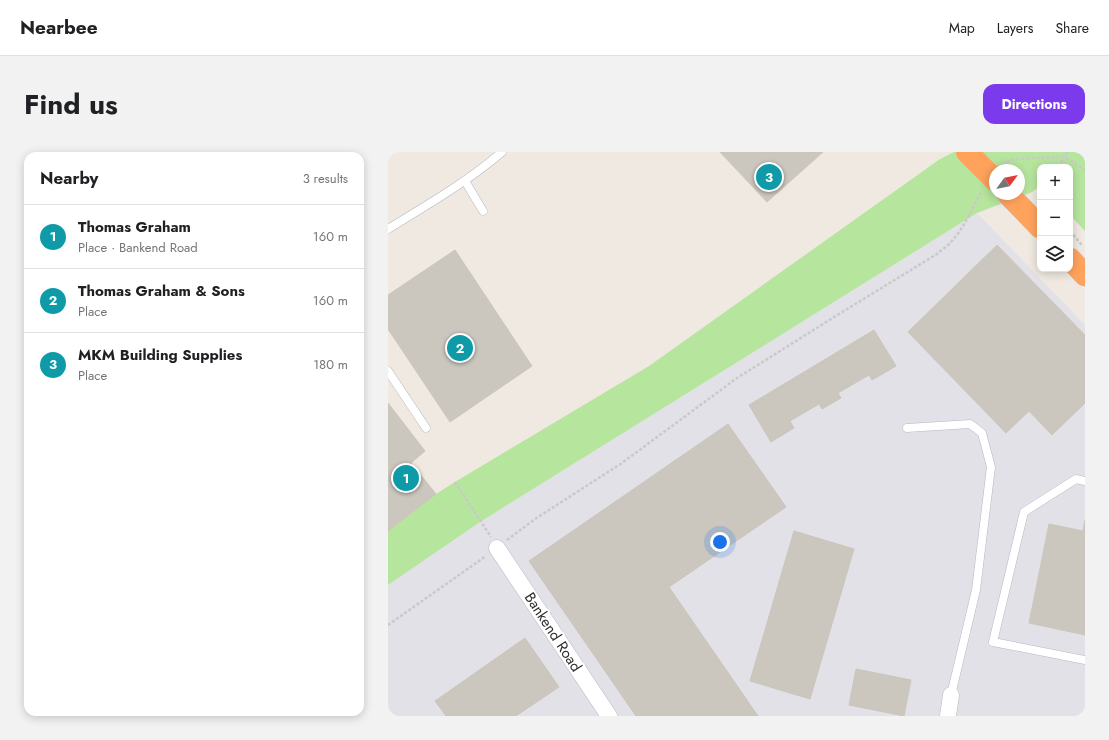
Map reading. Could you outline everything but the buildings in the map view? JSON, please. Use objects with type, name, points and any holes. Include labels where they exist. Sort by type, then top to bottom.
[{"type":"highway","points":[[967,152],[989,183]]},
{"type":"highway","points":[[1014,200],[1037,223]]},
{"type":"highway","points":[[1073,262],[1085,275]]},
{"type":"street","name":"Bankend Road","points":[[497,548],[609,716]]},
{"type":"street","points":[[948,716],[951,695]]},
{"type":"lane","points":[[388,229],[465,181],[502,152]]},
{"type":"lane","points":[[465,181],[483,211]]},
{"type":"lane","points":[[388,371],[426,428]]},
{"type":"lane","points":[[907,428],[970,424],[982,433],[991,467],[976,590],[951,695]]},
{"type":"lane","points":[[1085,481],[1076,479],[1024,512],[994,642],[1085,660]]},
{"type":"path","points":[[1060,164],[1064,156],[1068,152]]},
{"type":"path","points":[[1006,162],[1023,158],[1064,156],[1085,170]]},
{"type":"path","points":[[388,625],[497,548],[534,519],[622,463],[737,378],[937,254],[951,242],[966,221],[973,206],[989,185]]},
{"type":"path","points":[[455,482],[497,548]]},
{"type":"shaded area","points":[[977,213],[1085,325],[1085,716],[388,716],[388,585],[480,522]]},
{"type":"green space","points":[[954,152],[1085,152],[1085,231],[1073,218],[1073,164],[1037,164],[1037,188],[1025,195],[1025,164],[989,164],[989,200],[1011,200],[977,213],[480,522],[388,585],[388,531],[436,494],[649,366],[940,159]]},
{"type":"place","name":"MKM Building Supplies","points":[[769,177]]},
{"type":"place","name":"Thomas Graham & Sons","points":[[460,348]]},
{"type":"place","name":"Thomas Graham","points":[[406,478]]}]
